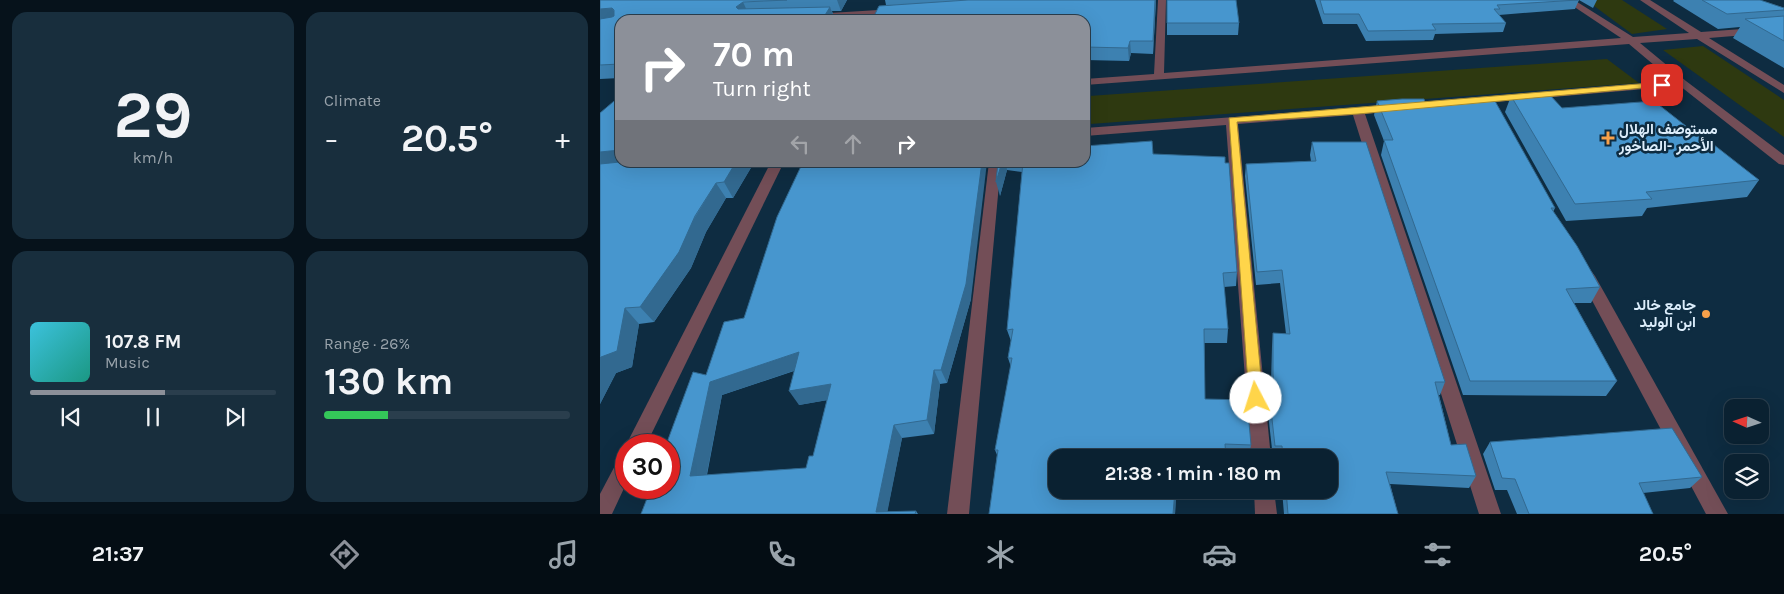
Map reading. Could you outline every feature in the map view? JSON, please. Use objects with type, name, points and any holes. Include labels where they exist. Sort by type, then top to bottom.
[{"type":"street","points":[[874,15],[885,0]]},
{"type":"street","points":[[1159,77],[1162,0]]},
{"type":"street","points":[[1568,0],[1633,42],[1682,83],[1784,161]]},
{"type":"street","points":[[1644,0],[1784,90]]},
{"type":"street","points":[[885,15],[904,12]]},
{"type":"street","points":[[1090,82],[1633,42],[1784,29]]},
{"type":"street","points":[[1424,105],[1682,83]]},
{"type":"street","points":[[1489,99],[1499,116]]},
{"type":"street","points":[[1090,132],[1405,107]]},
{"type":"street","points":[[1358,111],[1490,514]]},
{"type":"street","points":[[1232,120],[1260,449]]},
{"type":"street","points":[[642,434],[775,167]]},
{"type":"street","points":[[958,514],[994,167]]},
{"type":"street","points":[[1579,263],[1717,514]]},
{"type":"street","points":[[601,514],[615,486]]},
{"type":"street","points":[[1265,499],[1266,514]]},
{"type":"green space","points":[[1586,0],[1622,0],[1667,29],[1632,34]]},
{"type":"green space","points":[[1703,46],[1784,100],[1784,137],[1663,50]]},
{"type":"green space","points":[[1607,59],[1639,83],[1090,124],[1090,96]]},
{"type":"building","points":[[600,0],[787,0],[743,2],[736,7],[738,9],[830,7],[825,15],[615,15],[615,64],[600,65],[600,19],[614,16],[614,10],[612,8],[600,9]]},
{"type":"building","points":[[968,0],[1155,0],[1153,41],[1130,41],[1128,48],[1090,47],[1090,15],[874,15],[879,6]]},
{"type":"building","points":[[1167,0],[1236,0],[1239,23],[1167,23]]},
{"type":"building","points":[[1320,0],[1578,0],[1497,5],[1500,9],[1494,9],[1506,23],[1432,24],[1436,30],[1368,31],[1359,14],[1324,14]]},
{"type":"building","points":[[1702,0],[1760,0],[1784,8],[1784,10],[1727,14]]},
{"type":"building","points":[[1784,16],[1784,41],[1745,19]]},
{"type":"building","name":"مستوصف الهلال الأحمر -الصاخور","points":[[1549,94],[1562,108],[1654,101],[1759,180],[1646,192],[1652,199],[1575,204],[1511,96]]},
{"type":"building","points":[[1424,99],[1425,103],[1495,101],[1555,208],[1551,208],[1577,246],[1600,287],[1566,289],[1617,381],[1470,381],[1384,140],[1393,140],[1377,101]]},
{"type":"building","points":[[615,100],[615,150],[600,152],[600,113]]},
{"type":"building","points":[[1152,141],[1153,154],[1225,157],[1225,163],[1229,163],[1237,272],[1223,273],[1228,329],[1204,329],[1205,399],[1247,400],[1251,445],[1225,444],[1225,449],[1048,449],[1048,499],[1174,499],[1173,514],[989,514],[998,450],[995,450],[1012,358],[1008,358],[1013,329],[1007,330],[1023,167],[1090,167],[1090,146]]},
{"type":"building","points":[[1312,142],[1366,142],[1445,382],[1435,382],[1451,445],[1466,444],[1476,476],[1386,472],[1398,514],[1288,514],[1287,499],[1338,499],[1338,449],[1282,449],[1282,446],[1275,446],[1270,401],[1275,401],[1273,333],[1290,334],[1282,270],[1257,272],[1246,164],[1316,161]]},
{"type":"building","points":[[615,162],[615,167],[733,167],[724,182],[716,183],[695,216],[679,252],[640,307],[625,308],[617,351],[600,358],[600,164]]},
{"type":"building","points":[[801,167],[981,167],[966,284],[941,370],[934,370],[927,420],[894,425],[876,512],[916,511],[915,514],[641,514],[647,499],[680,499],[680,434],[670,434],[693,372],[706,375],[724,322],[744,318],[777,217]],"holes":[[[799,352],[789,391],[831,384],[813,456],[809,456],[806,468],[690,476],[710,382]]]},
{"type":"building","points":[[998,167],[1000,167],[996,182]]},
{"type":"building","points":[[1672,428],[1702,477],[1639,483],[1653,514],[1529,514],[1515,479],[1502,478],[1490,442]]},
{"type":"place","name":"مستوصف الهلال الأحمر -الصاخور","points":[[1608,138]]},
{"type":"place","name":"جامع خالد ابن الوليد","points":[[1706,314]]},
{"type":"route","points":[[1256,398],[1232,120],[1662,85]]}]
